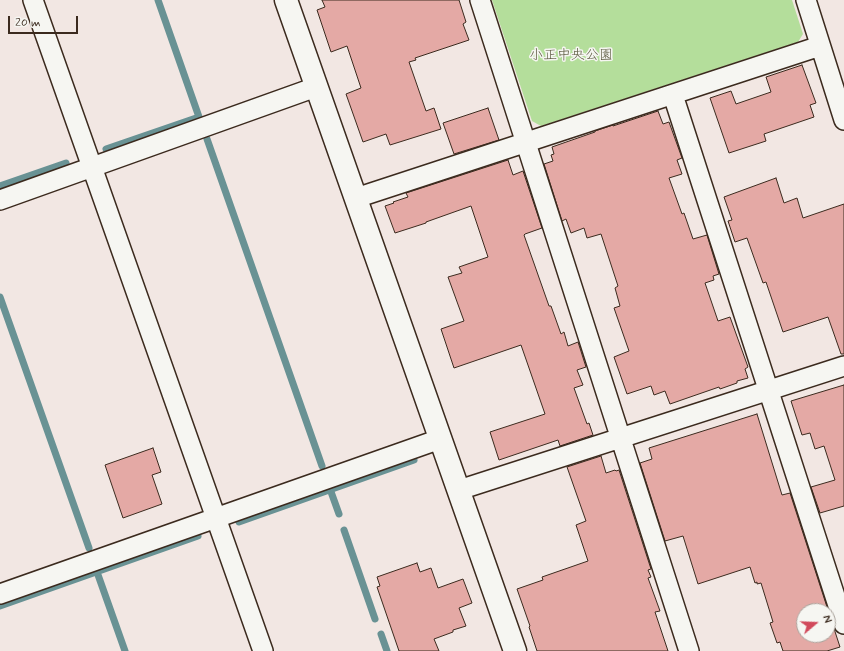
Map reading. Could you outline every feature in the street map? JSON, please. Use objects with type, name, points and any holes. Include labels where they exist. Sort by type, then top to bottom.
[{"type":"street","points":[[33,0],[262,651]]},
{"type":"street","points":[[286,0],[515,651]]},
{"type":"street","points":[[480,0],[689,651]]},
{"type":"street","points":[[806,0],[844,120]]},
{"type":"street","points":[[356,198],[820,46]]},
{"type":"street","points":[[0,200],[316,87]]},
{"type":"street","points":[[673,95],[844,624]]},
{"type":"street","points":[[458,490],[844,366]]},
{"type":"street","points":[[0,594],[440,439]]},
{"type":"green space","name":"小正中央公園","points":[[492,0],[792,0],[803,34],[798,42],[541,126],[532,121]]},
{"type":"building","points":[[322,0],[459,0],[466,22],[463,24],[469,40],[415,58],[416,60],[409,62],[426,111],[434,108],[441,129],[390,145],[386,134],[363,142],[346,94],[361,88],[347,46],[331,52],[317,10],[325,7]]},
{"type":"building","points":[[802,65],[816,103],[810,105],[814,117],[764,134],[766,141],[729,153],[710,98],[731,91],[736,104],[771,92],[766,77]]},
{"type":"building","points":[[488,108],[499,140],[454,154],[443,123]]},
{"type":"building","points":[[658,111],[663,124],[669,122],[682,158],[677,160],[682,174],[669,178],[682,214],[684,213],[693,239],[707,235],[719,274],[713,276],[714,280],[705,283],[718,321],[730,317],[748,367],[745,369],[748,378],[737,381],[737,383],[720,389],[719,387],[670,404],[665,391],[654,395],[651,386],[627,394],[614,357],[629,351],[614,308],[620,306],[615,288],[618,286],[601,234],[587,238],[584,228],[571,233],[566,219],[562,221],[544,164],[553,161],[551,155],[554,154],[552,147],[595,131]]},
{"type":"building","points":[[508,160],[513,175],[523,171],[542,228],[524,235],[549,306],[551,306],[561,334],[564,332],[568,346],[578,342],[586,367],[577,370],[583,385],[574,388],[587,424],[589,423],[593,435],[560,446],[558,440],[499,460],[490,432],[545,414],[521,345],[454,368],[441,329],[464,321],[448,277],[462,273],[459,267],[488,257],[471,206],[395,233],[385,206],[408,197],[406,193]]},
{"type":"building","points":[[776,178],[784,203],[797,198],[803,218],[844,204],[844,354],[841,354],[828,317],[783,332],[766,282],[763,283],[747,238],[735,242],[728,221],[732,220],[724,197]]},
{"type":"building","points":[[844,385],[844,506],[820,513],[811,487],[835,480],[824,446],[815,449],[810,433],[802,435],[791,401]]},
{"type":"building","points":[[757,414],[782,495],[790,493],[826,603],[796,603],[796,643],[836,643],[836,635],[840,647],[827,651],[783,651],[780,642],[777,643],[770,623],[773,622],[761,583],[755,583],[750,567],[698,584],[683,536],[665,541],[640,463],[652,459],[649,448]]},
{"type":"building","points":[[153,448],[161,472],[152,475],[162,504],[123,518],[105,465]]},
{"type":"building","points":[[601,456],[606,473],[619,470],[651,569],[648,570],[651,577],[648,578],[660,611],[655,612],[668,651],[537,651],[517,589],[543,580],[542,577],[588,561],[576,525],[586,521],[567,467]]},
{"type":"building","points":[[417,563],[420,572],[431,568],[438,588],[463,579],[472,603],[459,608],[466,626],[434,639],[439,651],[399,651],[377,587],[380,586],[377,577]]},
{"type":"waterway","points":[[106,149],[199,117],[158,0]]},
{"type":"waterway","points":[[207,139],[322,466]]},
{"type":"waterway","points":[[0,186],[66,163]]},
{"type":"waterway","points":[[0,297],[89,548]]},
{"type":"waterway","points":[[239,522],[414,460]]},
{"type":"waterway","points":[[330,489],[339,514]]},
{"type":"waterway","points":[[344,530],[375,619]]},
{"type":"waterway","points":[[0,606],[198,536]]},
{"type":"waterway","points":[[97,572],[125,651]]},
{"type":"waterway","points":[[381,634],[387,651]]}]
